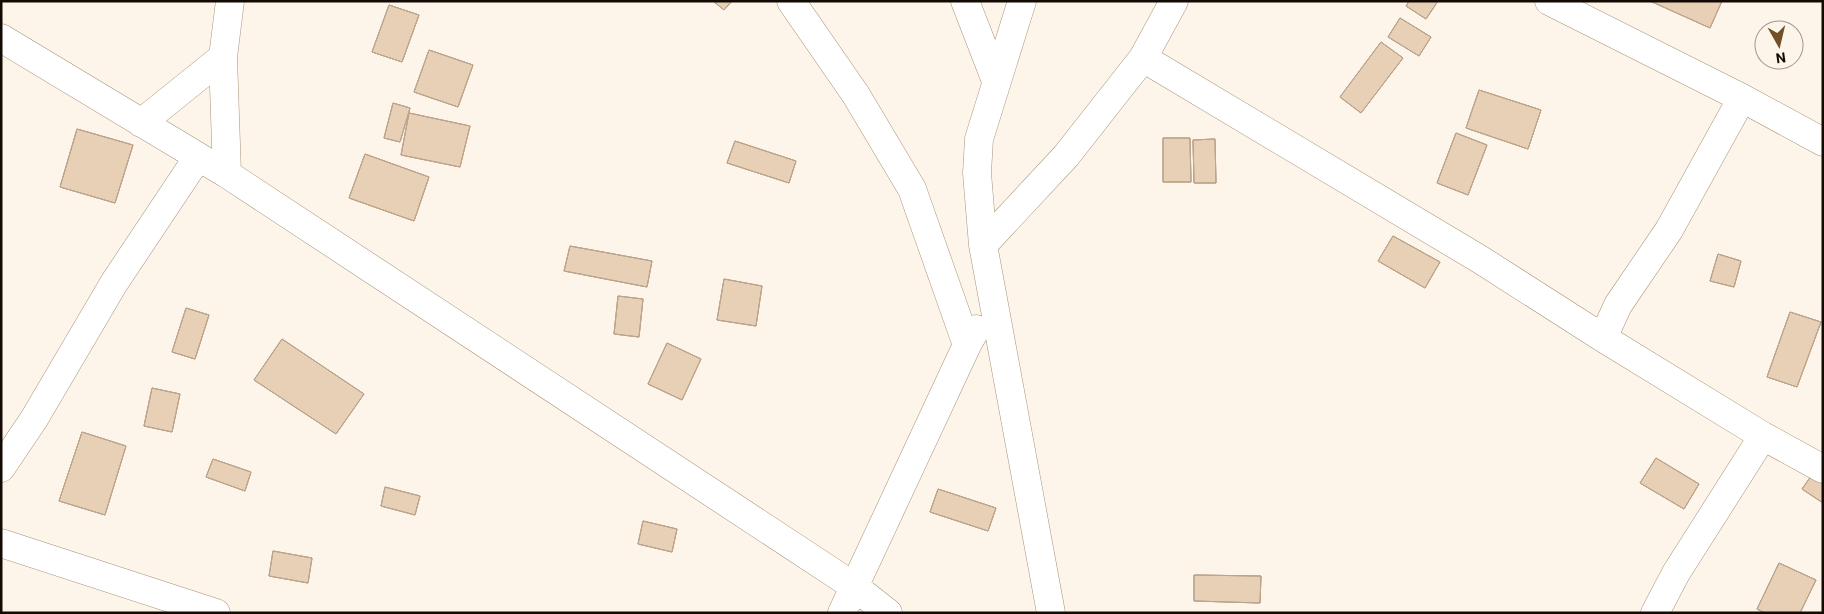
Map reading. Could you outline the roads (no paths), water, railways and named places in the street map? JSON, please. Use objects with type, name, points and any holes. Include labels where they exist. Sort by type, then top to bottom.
[{"type":"street","points":[[227,174],[223,57],[230,1]]},
{"type":"street","points":[[791,1],[856,96],[912,189],[967,345]]},
{"type":"street","points":[[965,1],[996,81]]},
{"type":"street","points":[[1022,1],[979,139],[977,173],[983,245],[1051,613]]},
{"type":"street","points":[[983,245],[1066,156],[1143,58],[1174,1]]},
{"type":"street","points":[[1549,1],[1742,98],[1823,142]]},
{"type":"street","points":[[1,38],[227,174],[855,586],[888,613]]},
{"type":"street","points":[[142,123],[223,57]]},
{"type":"street","points":[[1143,58],[1472,255],[1763,436],[1823,469]]},
{"type":"street","points":[[1603,338],[1618,305],[1669,230],[1742,98]]},
{"type":"street","points":[[1,468],[34,419],[114,283],[198,157]]},
{"type":"street","points":[[842,613],[967,345],[993,302]]},
{"type":"street","points":[[1655,613],[1676,573],[1763,436]]},
{"type":"street","points":[[1,543],[216,613]]}]
